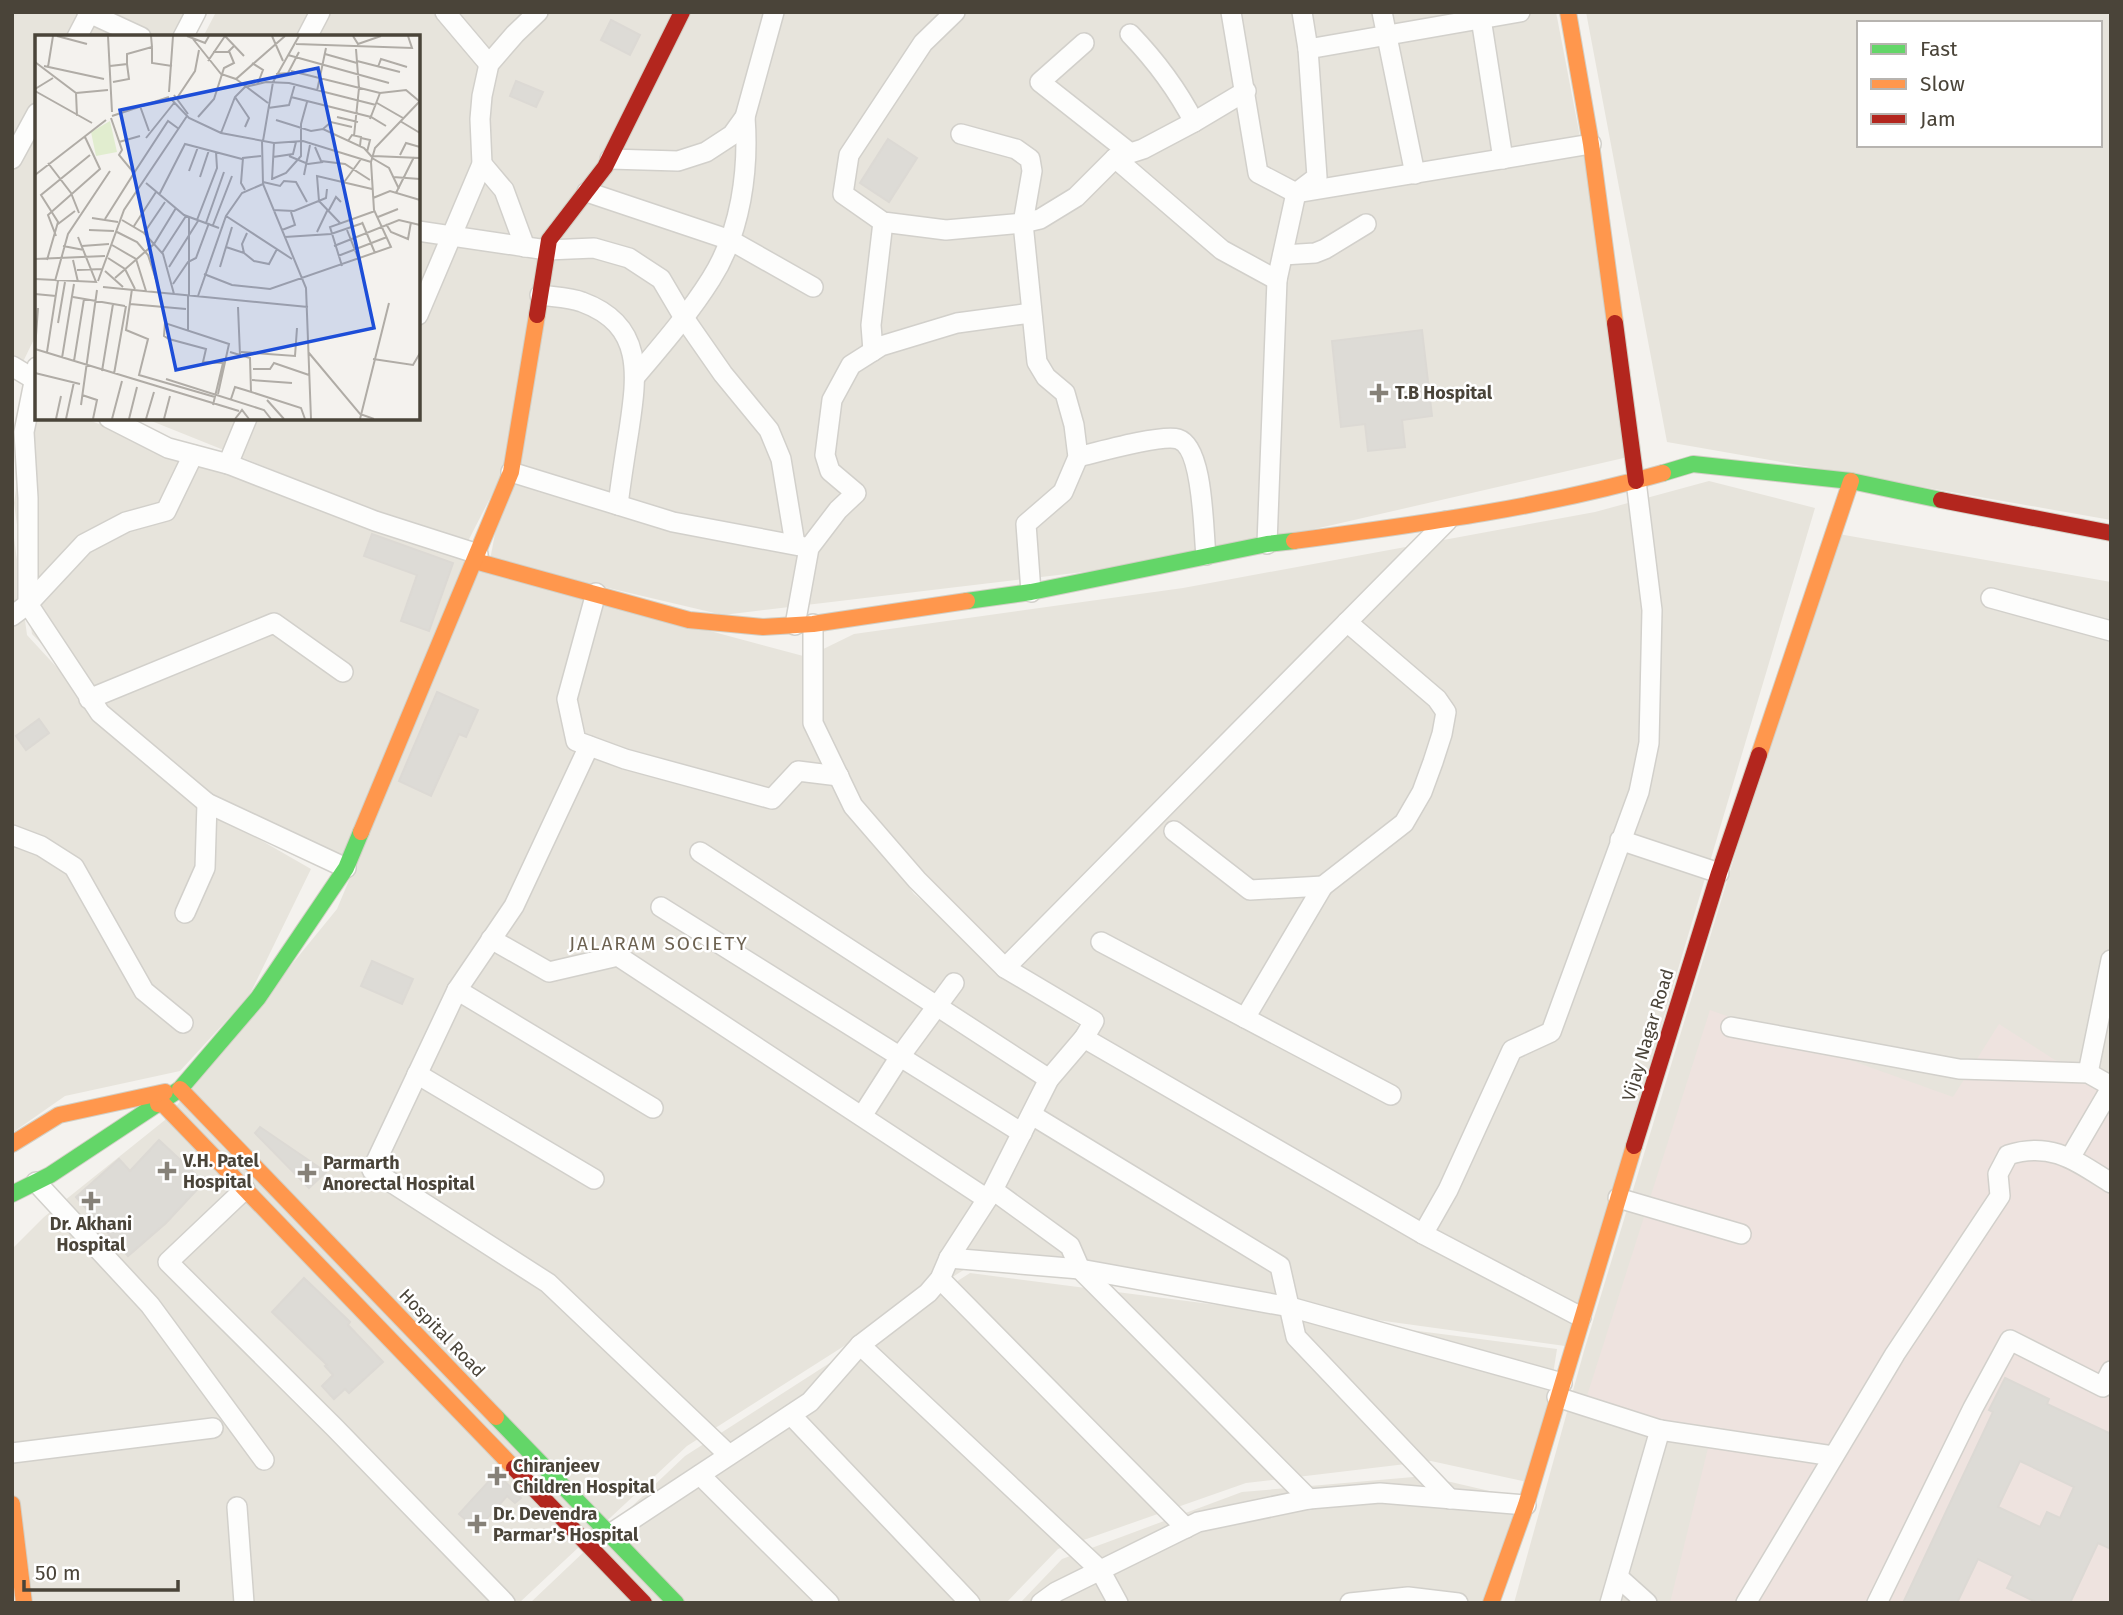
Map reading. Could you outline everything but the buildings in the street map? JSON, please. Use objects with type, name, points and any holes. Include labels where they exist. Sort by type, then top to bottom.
[{"type":"street","points":[[184,35],[196,12]]},
{"type":"street","points":[[308,35],[320,12]]},
{"type":"street","points":[[445,12],[489,64]]},
{"type":"street","points":[[420,310],[482,164],[480,119],[489,64],[538,12]]},
{"type":"street","points":[[12,1194],[36,1182],[180,1089],[258,998],[346,868],[511,472],[549,240],[610,159],[682,12]]},
{"type":"street","points":[[610,159],[678,161],[706,152],[732,135],[745,117],[774,12]]},
{"type":"street","points":[[955,12],[923,43],[849,155],[843,194],[883,222],[946,230],[1040,219],[1076,197],[1122,156],[1143,149],[1245,91]]},
{"type":"street","points":[[1231,12],[1258,173],[1296,193],[1591,144]]},
{"type":"street","points":[[1268,544],[1277,280],[1296,193],[1317,177],[1308,49],[1302,12]]},
{"type":"street","points":[[1382,12],[1415,174]]},
{"type":"street","points":[[1308,49],[1480,16],[1520,12]]},
{"type":"street","points":[[1423,1234],[1448,1190],[1512,1050],[1552,1032],[1639,792],[1649,743],[1652,610],[1591,144],[1568,12]]},
{"type":"street","points":[[78,35],[89,13],[137,35]]},
{"type":"street","points":[[1480,16],[1503,159]]},
{"type":"street","points":[[1130,34],[1182,98],[1194,122]]},
{"type":"street","points":[[1084,43],[1040,82],[1222,250],[1277,280]]},
{"type":"street","points":[[12,159],[35,117]]},
{"type":"street","points":[[635,377],[684,318],[713,277],[730,240],[745,168],[745,117]]},
{"type":"street","points":[[961,134],[1016,149],[1030,159],[1032,171],[1023,223],[1037,362],[1046,377],[1065,393],[1074,425],[1078,457],[1063,492],[1026,524],[1031,592]]},
{"type":"street","points":[[482,164],[504,190],[525,247]]},
{"type":"street","points":[[587,191],[730,240],[813,287]]},
{"type":"street","points":[[873,352],[871,325],[883,222]]},
{"type":"street","points":[[1283,255],[1315,253],[1366,224]]},
{"type":"street","points":[[420,231],[547,250],[594,248],[629,258],[661,279],[684,318],[740,398],[769,430],[781,459],[802,546],[804,624],[813,723],[853,806],[917,880],[1005,968],[1094,1021],[1084,1038],[1049,1079],[990,1194],[948,1258],[940,1279],[928,1293],[860,1345],[810,1402],[610,1534]]},
{"type":"street","points":[[540,295],[580,301],[599,310],[615,323],[630,345],[635,362],[635,377],[618,505]]},
{"type":"street","points":[[802,546],[856,493],[830,471],[825,455],[832,400],[850,365],[881,346],[957,323],[1031,313]]},
{"type":"street","points":[[12,366],[35,376]]},
{"type":"street","points":[[35,381],[24,432],[20,493],[28,604],[100,713],[207,803],[346,868]]},
{"type":"street","points":[[113,420],[168,448],[228,464],[477,558],[689,620],[763,627],[804,624],[1031,592],[1268,544],[1447,521],[1636,481],[1693,464],[1851,481],[2111,533]]},
{"type":"street","points":[[228,464],[246,420]]},
{"type":"street","points":[[1078,457],[1157,440],[1177,438],[1186,443],[1197,463],[1206,555]]},
{"type":"street","points":[[12,616],[28,604],[84,544],[125,522],[166,510],[193,455]]},
{"type":"street","points":[[511,472],[673,522],[802,546]]},
{"type":"street","name":"Vijay Nagar Road","points":[[1491,1603],[1526,1505],[1718,873],[1851,481]]},
{"type":"street","points":[[1005,968],[1447,521]]},
{"type":"street","points":[[596,593],[567,699],[576,741],[625,759],[772,799],[798,771],[839,776]]},
{"type":"street","points":[[1991,598],[2111,631]]},
{"type":"street","points":[[1245,1018],[1323,886],[1404,823],[1426,782],[1442,734],[1446,712],[1437,699],[1347,622]]},
{"type":"street","points":[[89,699],[274,623],[343,672]]},
{"type":"street","points":[[589,746],[514,906],[457,990],[372,1170],[548,1283],[729,1455]]},
{"type":"street","points":[[185,913],[205,868],[207,803]]},
{"type":"street","points":[[1174,831],[1250,890],[1323,886]]},
{"type":"street","points":[[12,835],[41,846],[74,867],[144,990],[183,1023]]},
{"type":"street","points":[[1620,839],[1718,873]]},
{"type":"street","points":[[700,852],[1049,1079]]},
{"type":"street","points":[[661,907],[1022,1133]]},
{"type":"street","points":[[491,939],[549,972],[618,957],[862,1116],[1070,1246],[1080,1269],[1309,1499]]},
{"type":"street","points":[[1101,942],[1391,1095]]},
{"type":"street","points":[[2088,1073],[2111,960]]},
{"type":"street","points":[[862,1116],[901,1055],[954,983]]},
{"type":"street","points":[[457,990],[653,1108]]},
{"type":"street","points":[[1731,1027],[1959,1069],[2088,1073],[2111,1087],[2070,1158]]},
{"type":"street","points":[[1084,1038],[1423,1234],[1581,1317]]},
{"type":"street","points":[[417,1074],[594,1179]]},
{"type":"street","points":[[12,1144],[59,1115],[180,1089]]},
{"type":"street","name":"Hospital Road","points":[[180,1089],[676,1603]]},
{"type":"street","points":[[158,1104],[164,1105],[644,1603]]},
{"type":"street","points":[[1032,1115],[1280,1266],[1296,1337],[1450,1499]]},
{"type":"street","points":[[1746,1603],[1895,1354],[2000,1196],[1998,1174],[2008,1155],[2028,1149],[2070,1158],[2111,1183]]},
{"type":"street","points":[[36,1182],[150,1305],[264,1460]]},
{"type":"street","points":[[245,1189],[168,1262],[505,1603]]},
{"type":"street","points":[[1618,1198],[1741,1234]]},
{"type":"street","points":[[948,1258],[1080,1269],[1290,1307],[1560,1390],[1660,1430],[1833,1456]]},
{"type":"street","points":[[940,1279],[1186,1528]]},
{"type":"street","points":[[1877,1603],[2010,1340],[2103,1387],[2111,1371]]},
{"type":"street","points":[[860,1345],[1100,1570],[1118,1603]]},
{"type":"street","points":[[791,1415],[970,1603]]},
{"type":"street","points":[[12,1453],[213,1428]]},
{"type":"street","points":[[1610,1603],[1660,1430]]},
{"type":"street","points":[[700,1475],[829,1603]]},
{"type":"street","points":[[1041,1603],[1056,1592],[1198,1522],[1309,1499],[1380,1493],[1526,1505]]},
{"type":"street","points":[[12,1504],[24,1603]]},
{"type":"street","points":[[237,1507],[244,1603]]},
{"type":"street","points":[[1618,1577],[1647,1603]]},
{"type":"street","points":[[1350,1603],[1408,1597],[1458,1603]]},
{"type":"shaded area","points":[[12,12],[193,12],[182,35],[35,35],[35,337],[20,368],[12,363]]},
{"type":"shaded area","points":[[216,12],[680,12],[602,166],[544,240],[504,471],[465,547],[149,420],[420,420],[420,35],[204,35]]},
{"type":"shaded area","points":[[688,12],[1556,12],[1641,454],[1176,561],[723,615],[490,560],[551,241]]},
{"type":"shaded area","points":[[1586,12],[2111,12],[2111,520],[1667,442]]},
{"type":"shaded area","points":[[30,398],[35,400],[35,420],[88,420],[467,561],[346,859],[248,823],[150,756],[32,634],[14,503]]},
{"type":"shaded area","points":[[1709,481],[1815,508],[1576,1313],[1207,1115],[1029,986],[824,769],[914,894],[1027,988],[1205,1118],[1574,1315],[1565,1346],[973,1264],[687,1446],[519,1603],[20,1603],[12,1478],[12,1249],[44,1217],[165,1120],[337,909],[479,569],[807,657],[854,634],[1183,588],[1595,512]]},
{"type":"shaded area","points":[[12,523],[27,635],[145,763],[243,830],[311,869],[249,996],[180,1071],[65,1096],[12,1133]]},
{"type":"shaded area","points":[[1833,533],[2111,582],[2111,1603],[1514,1603],[1584,1351]]},
{"type":"shaded area","points":[[1710,1010],[1953,1097],[1999,1024],[2108,1094],[2111,1093],[2111,1603],[1670,1603],[1709,1444],[1586,1399]]},
{"type":"shaded area","points":[[970,1273],[1557,1349],[1536,1484],[1431,1461],[1246,1483],[1058,1549],[1006,1603],[530,1603],[685,1456]]},
{"type":"shaded area","points":[[1425,1476],[1528,1500],[1494,1603],[1020,1603],[1062,1559],[1242,1492]]},
{"type":"traffic: fast","points":[[1663,473],[1693,464],[1851,481],[1941,500]]},
{"type":"traffic: fast","points":[[967,601],[1031,592],[1267,544],[1294,541]]},
{"type":"traffic: fast","points":[[12,1194],[50,1175],[180,1089],[258,998],[346,868],[361,832]]},
{"type":"traffic: fast","points":[[496,1417],[676,1603]]},
{"type":"traffic: slow","points":[[1568,12],[1591,144],[1615,323]]},
{"type":"traffic: slow","points":[[361,832],[511,472],[537,315]]},
{"type":"traffic: slow","points":[[1294,541],[1526,505],[1663,473]]},
{"type":"traffic: slow","points":[[1759,755],[1851,481]]},
{"type":"traffic: slow","points":[[475,561],[689,620],[763,627],[813,624],[967,601]]},
{"type":"traffic: slow","points":[[180,1089],[496,1417]]},
{"type":"traffic: slow","points":[[12,1144],[59,1115],[165,1092]]},
{"type":"traffic: slow","points":[[158,1104],[164,1105],[514,1468]]},
{"type":"traffic: slow","points":[[1491,1603],[1526,1505],[1634,1146]]},
{"type":"traffic: slow","points":[[12,1504],[24,1603]]},
{"type":"traffic: jam","points":[[537,315],[549,240],[605,167],[682,12]]},
{"type":"traffic: jam","points":[[1615,323],[1636,481]]},
{"type":"traffic: jam","points":[[1941,500],[2111,533]]},
{"type":"traffic: jam","points":[[1634,1146],[1719,873],[1759,755]]},
{"type":"traffic: jam","points":[[514,1468],[644,1603]]},
{"type":"place","name":"T.B Hospital","points":[[1379,393]]},
{"type":"place","name":"V.H. Patel Hospital","points":[[167,1171]]},
{"type":"place","name":"Parmarth Anorectal Hospital","points":[[307,1173]]},
{"type":"place","name":"Dr. Akhani Hospital","points":[[91,1201]]},
{"type":"place","name":"Chiranjeev Children Hospital","points":[[497,1476]]},
{"type":"place","name":"Dr. Devendra Parmar's Hospital","points":[[477,1524]]},
{"type":"district","name":"JALARAM SOCIETY","points":[[659,943]]}]
